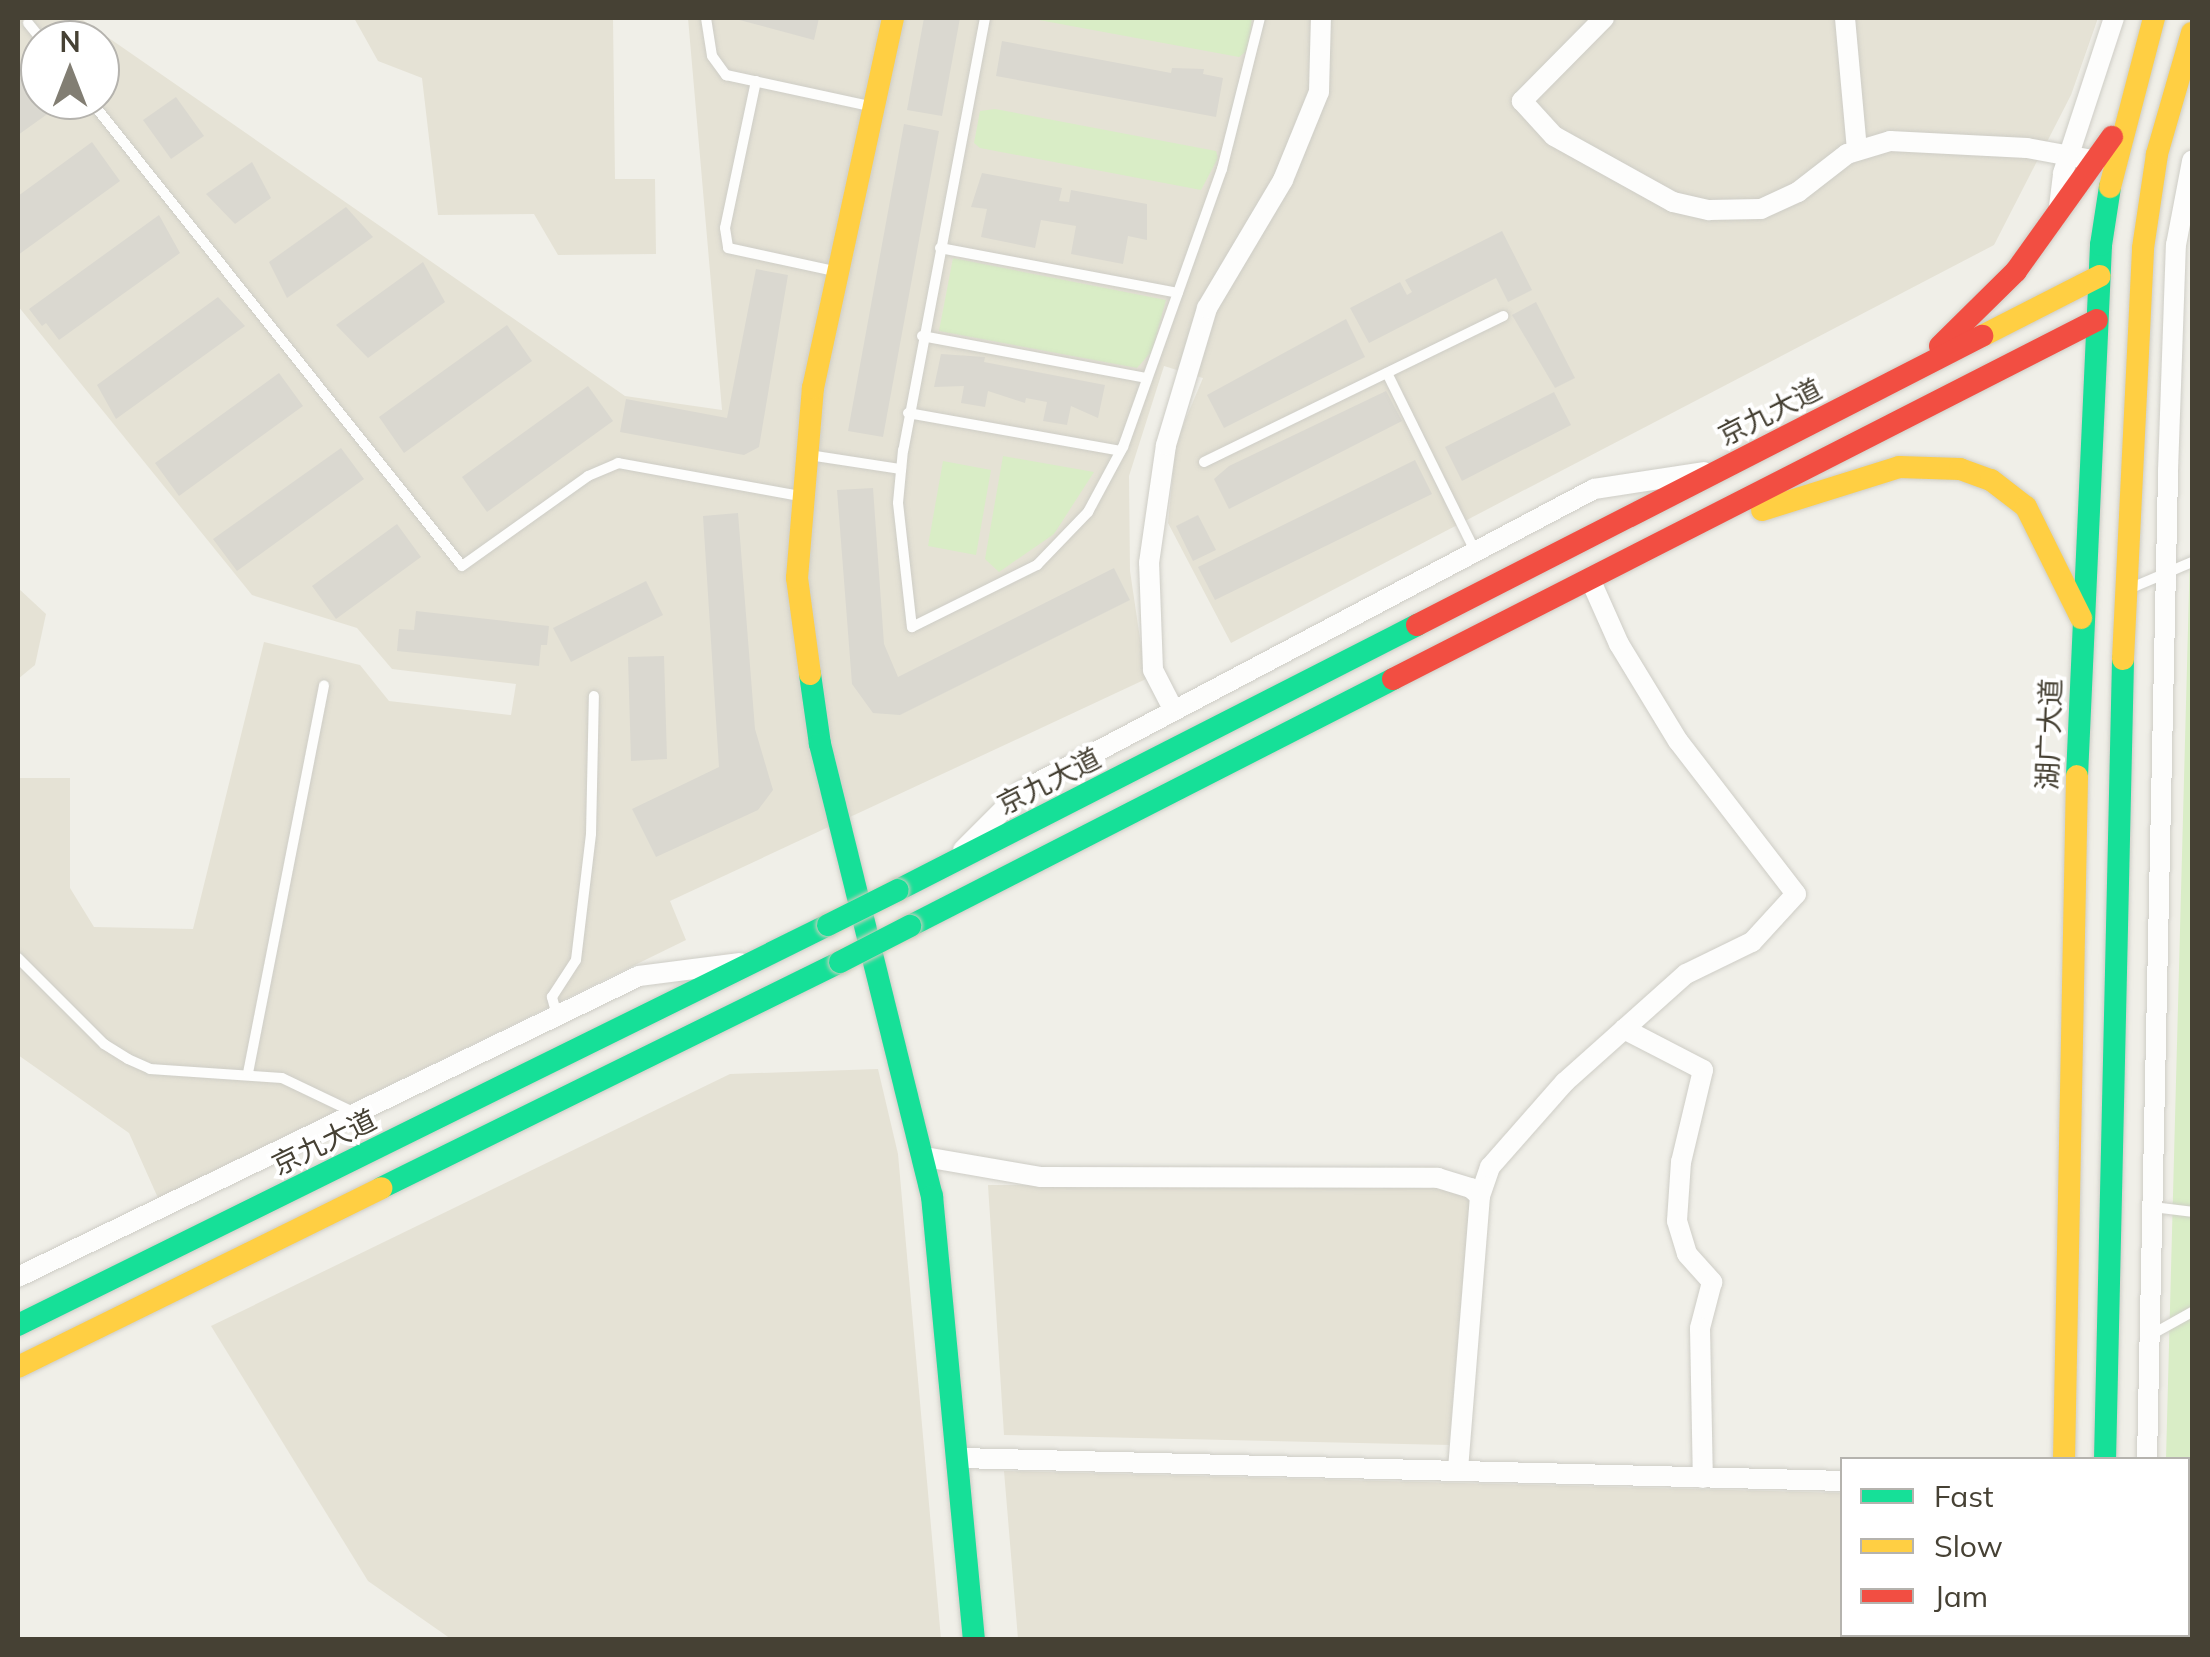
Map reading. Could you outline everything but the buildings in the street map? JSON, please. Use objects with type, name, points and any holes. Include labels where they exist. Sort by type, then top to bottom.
[{"type":"street","points":[[893,18],[838,272],[804,454],[797,578],[820,744],[925,1158],[942,1252],[974,1640]]},
{"type":"street","points":[[1172,708],[1153,670],[1149,563],[1166,445],[1207,308],[1283,180],[1319,92],[1321,18]]},
{"type":"street","points":[[1604,18],[1522,101],[1554,136],[1655,195],[1710,210],[1761,209],[1788,198],[1857,150],[1890,141],[2097,161]]},
{"type":"street","points":[[1845,18],[1857,150]]},
{"type":"street","points":[[2058,217],[2069,156],[2114,18]]},
{"type":"street","name":"湖广大道","points":[[2064,1457],[2083,624],[2100,276],[2123,118],[2154,18]]},
{"type":"street","points":[[2106,1457],[2126,590],[2142,248],[2157,154],[2192,33]]},
{"type":"street","points":[[1899,379],[1983,307],[2058,217],[2123,118]]},
{"type":"street","points":[[2146,1457],[2176,244],[2192,161]]},
{"type":"street","name":"京九大道","points":[[18,1325],[898,890],[2100,276]]},
{"type":"street","points":[[18,1368],[840,962],[2098,320]]},
{"type":"street","points":[[1648,552],[1830,484],[1899,467],[1960,468],[1991,480],[2026,508],[2083,624]]},
{"type":"street","points":[[949,864],[1022,792],[1172,708],[1594,489],[1725,468]]},
{"type":"street","points":[[1458,1471],[1480,1196],[1490,1167],[1565,1082],[1624,1029],[1686,974],[1752,942],[1796,894],[1678,742],[1619,644],[1590,581]]},
{"type":"street","points":[[18,1277],[638,976],[757,961]]},
{"type":"street","points":[[1624,1029],[1703,1070],[1683,1148],[1678,1220],[1687,1254],[1712,1282],[1700,1328],[1703,1478]]},
{"type":"street","points":[[925,1158],[1040,1177],[1438,1178],[1480,1196]]},
{"type":"street","points":[[960,1458],[1840,1481]]},
{"type":"lane","points":[[706,18],[720,70],[756,82],[874,107]]},
{"type":"lane","points":[[985,18],[922,336],[901,468],[898,503],[912,627],[1037,565],[1064,543],[1121,451],[1222,169],[1260,18]]},
{"type":"lane","points":[[756,82],[725,228],[728,248],[838,272]]},
{"type":"lane","points":[[106,120],[462,566],[588,476],[618,463],[800,496]]},
{"type":"lane","points":[[940,248],[1178,293]]},
{"type":"lane","points":[[1204,462],[1502,316]]},
{"type":"lane","points":[[922,336],[1148,378]]},
{"type":"lane","points":[[1387,373],[1475,551]]},
{"type":"lane","points":[[908,412],[1121,451]]},
{"type":"lane","points":[[804,454],[901,468]]},
{"type":"lane","points":[[2126,590],[2192,562]]},
{"type":"lane","points":[[248,1073],[324,685]]},
{"type":"lane","points":[[557,1015],[552,997],[570,979],[576,960],[591,834],[594,696]]},
{"type":"lane","points":[[18,958],[104,1044],[128,1059],[150,1068],[248,1073],[300,1084],[352,1112]]},
{"type":"lane","points":[[2152,1206],[2192,1212]]},
{"type":"lane","points":[[2149,1336],[2192,1312]]},
{"type":"shaded area","points":[[18,18],[83,20],[20,20],[20,120],[120,120],[120,46],[625,396],[722,410],[688,18],[2098,18],[2071,95],[1994,245],[1231,643],[1168,523],[1176,442],[1203,378],[1164,366],[1129,476],[1130,571],[1146,679],[670,901],[686,940],[158,1198],[129,1133],[18,1055],[18,778],[70,778],[70,888],[94,927],[193,929],[264,642],[360,665],[389,701],[511,715],[516,684],[392,669],[357,628],[252,595],[18,306]]},
{"type":"shaded area","points":[[354,18],[613,18],[615,179],[655,179],[656,254],[558,255],[534,214],[438,215],[422,78],[378,61]]},
{"type":"shaded area","points":[[18,588],[46,614],[35,665],[18,679]]},
{"type":"shaded area","points":[[878,1069],[898,1154],[941,1639],[451,1639],[368,1581],[211,1326],[730,1074]]},
{"type":"shaded area","points":[[1448,1184],[1470,1198],[1449,1445],[1004,1435],[988,1185]]},
{"type":"shaded area","points":[[1004,1471],[1840,1493],[1840,1637],[2013,1637],[2013,1639],[1018,1639]]},
{"type":"green space","points":[[1028,18],[1252,18],[1248,50],[1239,57]]},
{"type":"green space","points":[[995,109],[1216,151],[1218,158],[1201,190],[980,148],[974,143],[980,111]]},
{"type":"green space","points":[[953,258],[1166,300],[1152,351],[1137,368],[939,331]]},
{"type":"green space","points":[[1003,456],[1094,472],[1054,534],[999,572],[985,559]]},
{"type":"green space","points":[[943,461],[991,470],[976,555],[928,546]]},
{"type":"green space","points":[[2192,477],[2192,1639],[2161,1640],[2190,1637],[2190,1457],[2166,1457]]},
{"type":"traffic: fast","points":[[2077,776],[2101,245],[2110,187]]},
{"type":"traffic: fast","points":[[898,890],[1417,625]]},
{"type":"traffic: fast","points":[[2105,1457],[2123,659]]},
{"type":"traffic: fast","points":[[810,674],[820,744],[932,1196],[974,1640]]},
{"type":"traffic: fast","points":[[910,926],[1393,679]]},
{"type":"traffic: fast","points":[[828,925],[898,890]]},
{"type":"traffic: fast","points":[[18,1325],[828,925]]},
{"type":"traffic: fast","points":[[840,962],[910,926]]},
{"type":"traffic: fast","points":[[381,1188],[840,962]]},
{"type":"traffic: slow","points":[[810,674],[797,578],[813,388],[893,18]]},
{"type":"traffic: slow","points":[[2110,187],[2154,18]]},
{"type":"traffic: slow","points":[[2123,659],[2143,248],[2157,154],[2192,33]]},
{"type":"traffic: slow","points":[[1982,336],[2100,276]]},
{"type":"traffic: slow","points":[[1762,510],[1899,467],[1960,469],[1991,480],[2026,507],[2081,618]]},
{"type":"traffic: slow","points":[[2064,1457],[2077,776]]},
{"type":"traffic: slow","points":[[18,1367],[381,1188]]},
{"type":"traffic: jam","points":[[1940,346],[2016,271],[2112,137]]},
{"type":"traffic: jam","points":[[1393,679],[2097,320]]},
{"type":"traffic: jam","points":[[1417,625],[1982,336]]}]
